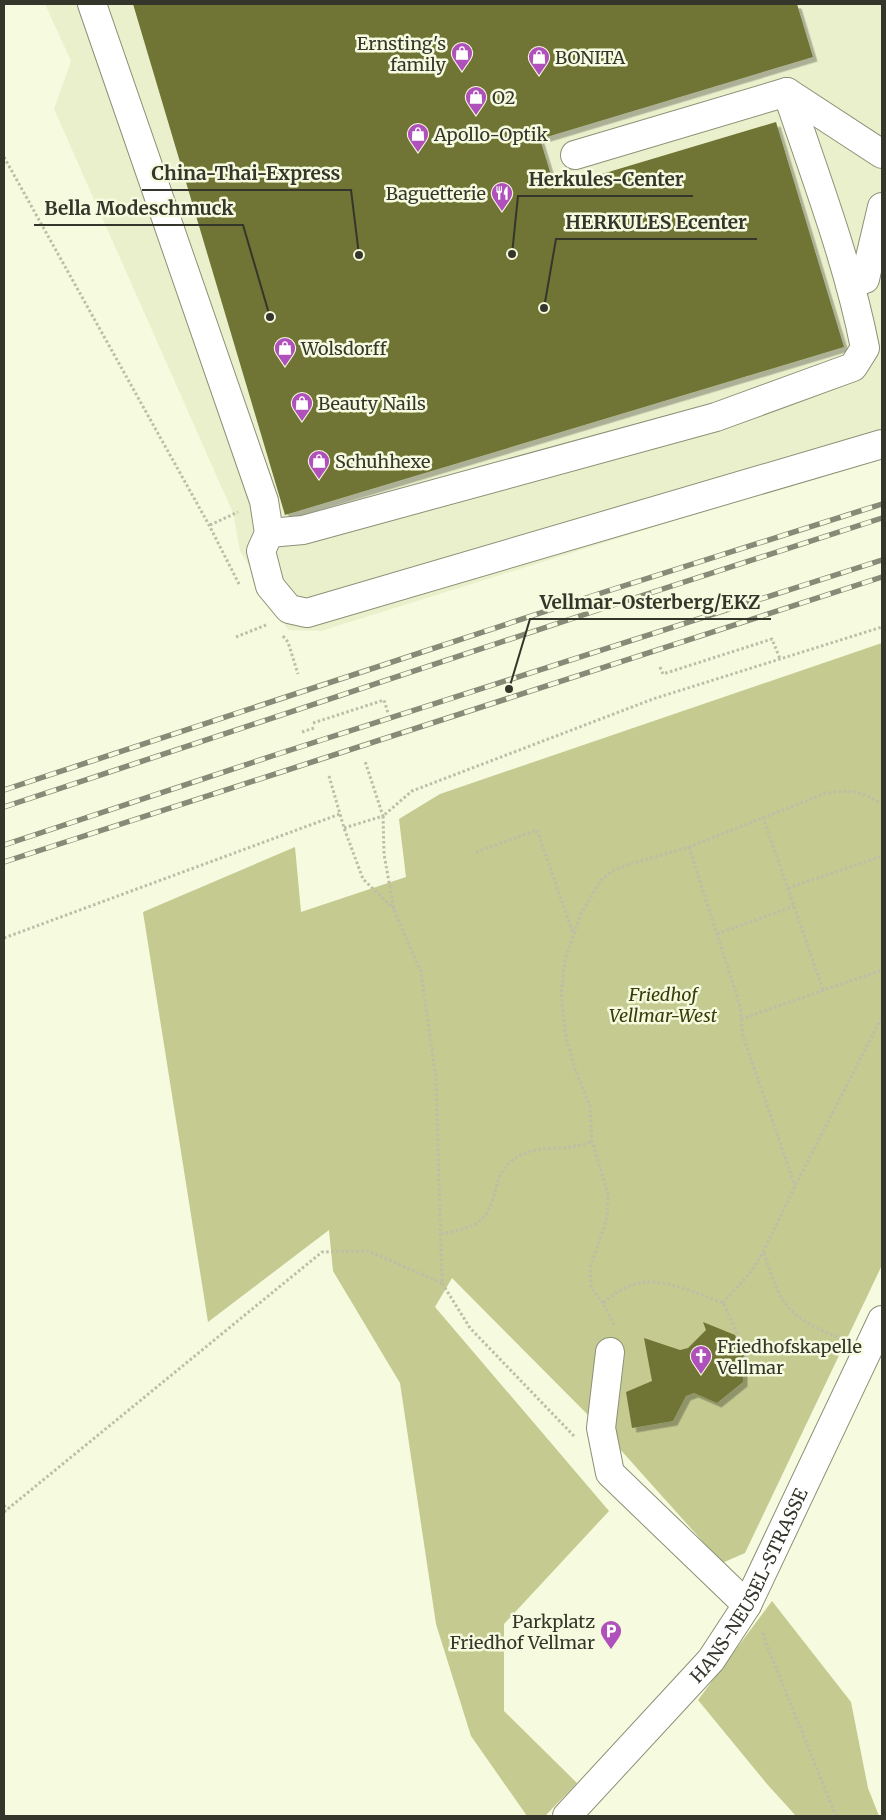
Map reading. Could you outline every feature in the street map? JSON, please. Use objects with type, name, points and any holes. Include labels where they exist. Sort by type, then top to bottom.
[{"type":"street","points":[[92,4],[264,501],[269,533],[261,551],[270,586],[290,610],[307,613],[882,444]]},
{"type":"street","points":[[269,533],[303,530],[716,417],[853,367],[865,348],[850,284],[787,92]]},
{"type":"street","points":[[575,155],[787,92],[882,154]]},
{"type":"street","points":[[850,284],[865,280],[882,207]]},
{"type":"street","name":"HANS-NEUSEL-STRASSE","points":[[567,1816],[711,1660],[747,1605],[882,1320]]},
{"type":"street","points":[[610,1352],[601,1428],[610,1473],[747,1605]]},
{"type":"path","points":[[4,157],[209,525],[242,588]]},
{"type":"path","points":[[344,828],[382,816],[412,791],[653,699],[882,627]]},
{"type":"path","points":[[282,635],[288,642],[298,674]]},
{"type":"path","points":[[660,667],[663,674],[772,639],[780,659]]},
{"type":"path","points":[[313,723],[384,700],[388,713]]},
{"type":"path","points":[[309,730],[302,732],[314,728]]},
{"type":"path","points":[[365,761],[382,816],[384,854],[394,910],[421,972],[436,1079],[442,1283],[470,1328],[576,1439]]},
{"type":"path","points":[[329,776],[344,828],[363,879],[394,910]]},
{"type":"path","points":[[610,1352],[619,1336],[603,1303],[591,1288],[590,1268],[606,1218],[608,1194],[592,1141],[590,1106],[576,1072],[566,1037],[561,995],[565,959],[573,933],[590,896],[601,880],[614,870],[688,847],[826,792],[849,790],[866,794],[882,804]]},
{"type":"path","points":[[4,938],[340,814]]},
{"type":"path","points":[[763,817],[823,990]]},
{"type":"path","points":[[476,852],[538,830],[573,933]]},
{"type":"path","points":[[688,847],[740,1006],[743,1036],[795,1186]]},
{"type":"path","points":[[788,888],[882,856]]},
{"type":"path","points":[[717,934],[794,906]]},
{"type":"path","points":[[741,1018],[882,970]]},
{"type":"path","points":[[723,1302],[751,1272],[764,1252],[795,1186],[882,1017]]},
{"type":"path","points":[[441,1234],[468,1227],[480,1221],[488,1212],[499,1176],[509,1163],[521,1155],[544,1148],[577,1146],[592,1141]]},
{"type":"path","points":[[4,1505],[5,1511],[322,1252],[368,1251],[442,1283]]},
{"type":"path","points":[[764,1252],[775,1288],[789,1310],[812,1327],[868,1350]]},
{"type":"path","points":[[603,1303],[617,1292],[641,1282],[672,1284],[723,1302],[743,1346],[752,1379]]},
{"type":"path","points":[[747,1605],[761,1622],[766,1643],[836,1816]]},
{"type":"shaded area","points":[[45,4],[882,4],[882,456],[321,631],[288,630],[240,551],[233,513],[54,109],[71,61]]},
{"type":"green space","name":"Friedhof Vellmar-West","points":[[882,643],[882,1265],[745,1553],[722,1563],[601,1428],[452,1278],[435,1307],[609,1511],[504,1624],[504,1711],[577,1783],[545,1816],[527,1816],[471,1736],[436,1624],[400,1383],[333,1271],[329,1230],[208,1322],[143,912],[295,847],[301,912],[406,877],[399,819],[440,794]]},
{"type":"green space","points":[[772,1601],[851,1702],[868,1788],[879,1816],[796,1816],[767,1784],[698,1700]]},
{"type":"building","points":[[133,4],[797,4],[813,57],[540,139],[555,188],[776,122],[844,347],[285,515]]},
{"type":"building","points":[[703,1322],[735,1335],[743,1356],[743,1382],[717,1403],[694,1393],[686,1396],[673,1421],[632,1428],[626,1392],[652,1381],[644,1338],[680,1350],[688,1348],[706,1330]]},
{"type":"railway","points":[[4,790],[595,595],[882,504]]},
{"type":"railway","points":[[4,807],[882,518]]},
{"type":"railway","points":[[4,845],[278,754],[882,560]]},
{"type":"railway","points":[[4,862],[882,577]]},
{"type":"place","name":"Ernsting's family","points":[[462,72]]},
{"type":"place","name":"BONITA","points":[[539,76]]},
{"type":"place","name":"O2","points":[[476,116]]},
{"type":"place","name":"Apollo-Optik","points":[[418,153]]},
{"type":"place","name":"Baguetterie","points":[[502,212]]},
{"type":"place","name":"Herkules-Center","points":[[512,254]]},
{"type":"place","name":"China-Thai-Express","points":[[359,255]]},
{"type":"place","name":"HERKULES Ecenter","points":[[544,308]]},
{"type":"place","name":"Bella Modeschmuck","points":[[270,317]]},
{"type":"place","name":"Wolsdorff","points":[[285,367]]},
{"type":"place","name":"Beauty Nails","points":[[302,422]]},
{"type":"place","name":"Schuhhexe","points":[[319,480]]},
{"type":"place","name":"Vellmar-Osterberg/EKZ","points":[[509,689]]},
{"type":"place","name":"Friedhofskapelle Vellmar","points":[[701,1375]]},
{"type":"place","name":"Parkplatz Friedhof Vellmar","points":[[611,1650]]}]
